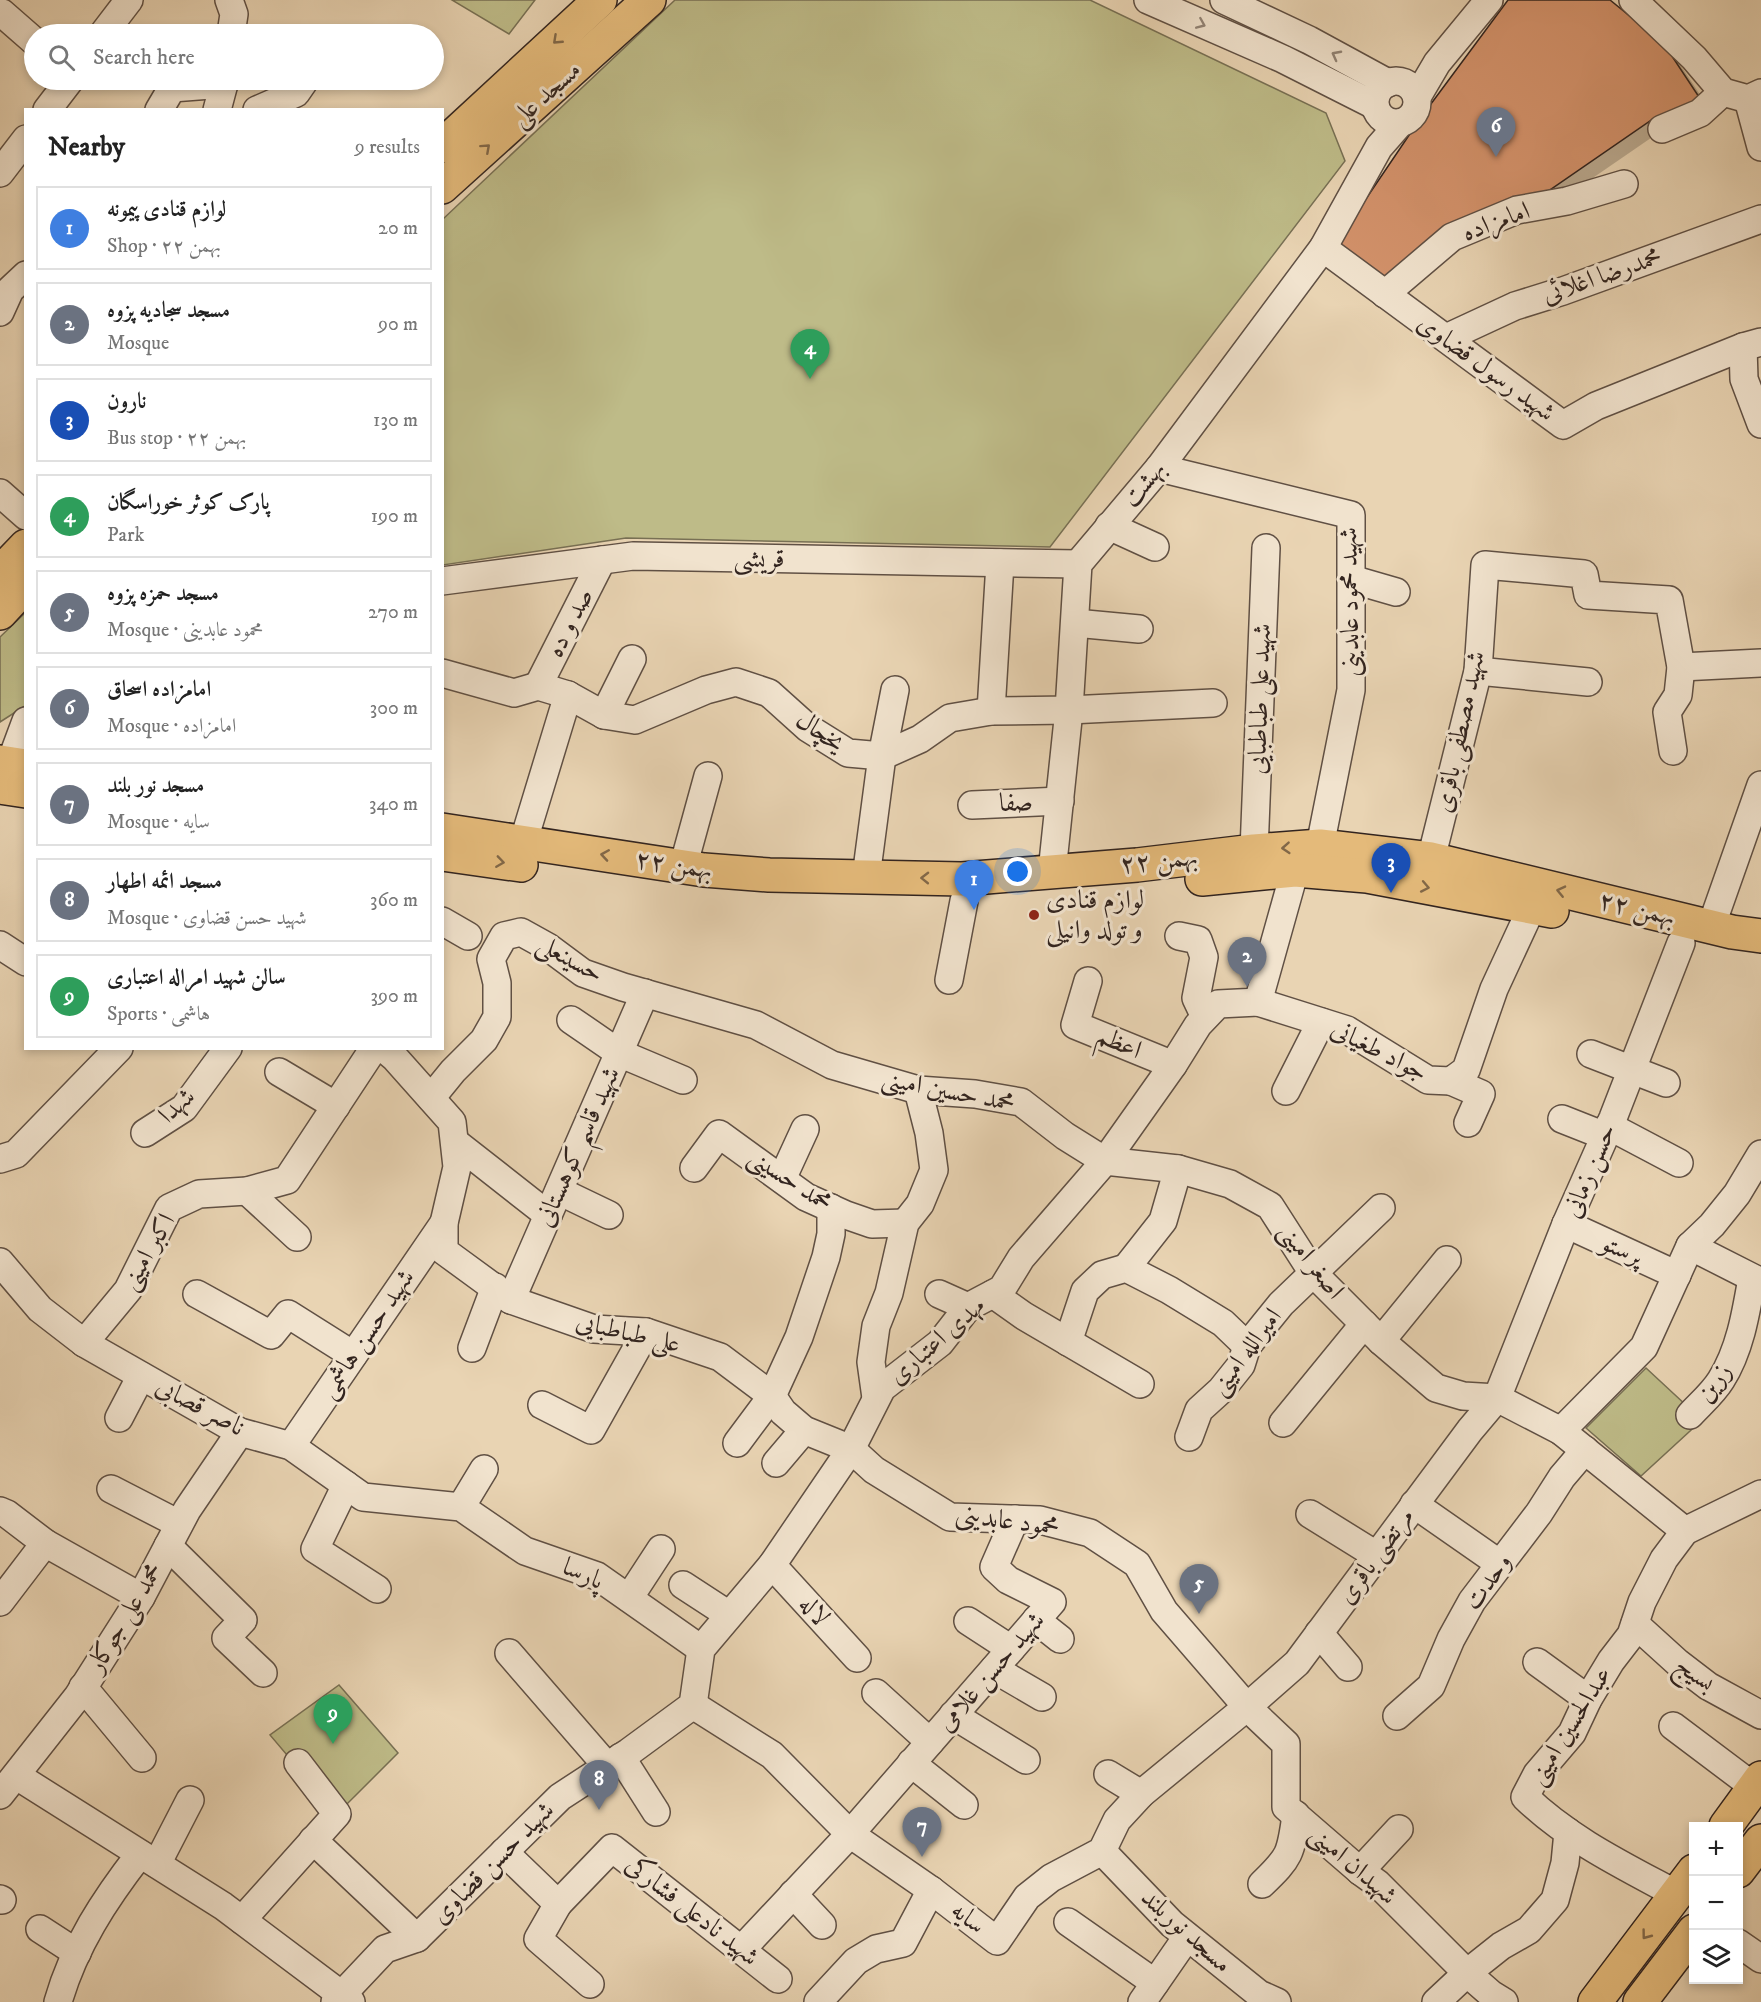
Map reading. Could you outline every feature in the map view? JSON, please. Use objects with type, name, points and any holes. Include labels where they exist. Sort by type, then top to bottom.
[{"type":"main road","name":"مسجد علی","points":[[444,144],[600,0]]},
{"type":"main road","name":"مسجد علی","points":[[444,185],[649,0]]},
{"type":"main road","points":[[0,573],[24,548]]},
{"type":"main road","points":[[0,613],[24,587]]},
{"type":"main road","name":"۲۲ بهمن","points":[[444,830],[683,867],[769,875],[828,887],[964,901],[1295,870],[1367,876],[1532,907],[1681,943],[1761,959]]},
{"type":"main road","name":"۲۲ بهمن","points":[[444,854],[703,891],[769,896],[828,887],[866,877],[962,879],[1137,865],[1254,850],[1320,846],[1431,859],[1711,927],[1761,936]]},
{"type":"main road","points":[[1730,1822],[1758,1783]]},
{"type":"main road","points":[[1743,1864],[1761,1841]]},
{"type":"main road","points":[[1595,2002],[1685,1883]]},
{"type":"main road","points":[[1640,2002],[1689,1938]]},
{"type":"street","points":[[111,24],[129,0]]},
{"type":"street","points":[[229,0],[234,14],[232,24]]},
{"type":"street","points":[[1148,0],[1284,59],[1394,102]]},
{"type":"street","points":[[1394,102],[1437,63],[1489,0]]},
{"type":"street","points":[[1633,0],[1694,58],[1744,95],[1761,147]]},
{"type":"street","points":[[1237,3],[1309,40],[1394,102]]},
{"type":"street","points":[[2,13],[24,32]]},
{"type":"street","points":[[49,108],[62,90]]},
{"type":"street","points":[[160,108],[170,90]]},
{"type":"street","points":[[205,90],[222,91]]},
{"type":"street","points":[[262,108],[298,90]]},
{"type":"street","points":[[1662,129],[1744,95]]},
{"type":"street","name":"بهشت","points":[[1078,564],[1159,468],[1323,248],[1379,147],[1394,102]]},
{"type":"street","name":"امامزاده","points":[[1385,294],[1452,237],[1517,210],[1567,201],[1624,184]]},
{"type":"street","name":"محمدرضا اغلائی","points":[[1446,338],[1515,306],[1563,291],[1761,219]]},
{"type":"street","name":"شهید رسول قضاوی","points":[[1323,248],[1563,425],[1596,406],[1752,344]]},
{"type":"street","points":[[0,312],[10,290],[24,277]]},
{"type":"street","points":[[1752,344],[1744,379],[1761,424]]},
{"type":"street","name":"شهید محمود عابدینی","points":[[1159,468],[1351,515],[1351,690],[1320,846]]},
{"type":"street","points":[[0,493],[24,514]]},
{"type":"street","points":[[1109,526],[1155,547]]},
{"type":"street","name":"شهید علی طباطبایی","points":[[1254,850],[1266,548]]},
{"type":"street","name":"قریشی","points":[[444,581],[633,555],[1078,564]]},
{"type":"street","name":"صد و ده","points":[[538,686],[602,560]]},
{"type":"street","points":[[991,711],[1000,563]]},
{"type":"street","points":[[1052,872],[1069,710],[1078,564]]},
{"type":"street","name":"شهید مصطفی باقری","points":[[1431,859],[1478,671],[1485,565],[1584,574],[1588,595],[1669,600],[1681,667],[1678,695],[1667,712],[1673,751]]},
{"type":"street","points":[[1351,579],[1396,592]]},
{"type":"street","points":[[1075,623],[1139,629]]},
{"type":"street","points":[[604,715],[632,659]]},
{"type":"street","points":[[1681,667],[1761,663]]},
{"type":"street","points":[[1478,671],[1588,682]]},
{"type":"street","name":"یخچال","points":[[444,674],[514,693],[538,686],[568,695],[604,715],[635,720],[706,690],[736,682],[769,693],[808,728],[848,753],[882,756],[920,739],[950,718],[991,711],[1069,710],[1213,703]]},
{"type":"street","points":[[866,877],[882,756],[895,690]]},
{"type":"street","points":[[523,843],[568,695]]},
{"type":"street","points":[[12,774],[24,729]]},
{"type":"street","points":[[683,867],[708,776]]},
{"type":"street","points":[[1711,927],[1761,785]]},
{"type":"street","name":"صفا","points":[[972,805],[1060,801]]},
{"type":"street","points":[[1179,936],[1198,940],[1204,957],[1196,998],[1205,1017],[1218,1004],[1258,1002],[1295,870]]},
{"type":"street","points":[[949,980],[964,901]]},
{"type":"street","name":"جواد طغیانی","points":[[1258,1002],[1347,1030],[1428,1080],[1451,1082],[1466,1070],[1494,989],[1532,907]]},
{"type":"street","points":[[444,922],[468,936]]},
{"type":"street","name":"حسینعلی","points":[[431,1098],[453,1071],[484,1040],[497,1017],[497,983],[491,959],[504,936],[521,932],[583,973],[645,993]]},
{"type":"street","name":"حسن زمانی","points":[[1497,1398],[1566,1224],[1607,1131],[1681,943]]},
{"type":"street","points":[[0,945],[24,961]]},
{"type":"street","name":"اعظم","points":[[1088,981],[1075,1025],[1173,1065]]},
{"type":"street","name":"شهید قاسم کوهستانی","points":[[472,1348],[554,1203],[645,993]]},
{"type":"street","name":"محمد حسین امینی","points":[[645,993],[756,1025],[832,1065],[918,1090],[975,1094],[1021,1102],[1065,1136],[1105,1161]]},
{"type":"street","name":"مهدی اعتباری","points":[[851,1449],[882,1388],[940,1343],[968,1307],[1002,1289],[1021,1258],[1067,1202],[1105,1161],[1205,1017]]},
{"type":"street","points":[[571,1020],[620,1053],[683,1080]]},
{"type":"street","points":[[1286,1091],[1321,1022]]},
{"type":"street","points":[[0,1159],[16,1154],[117,1050]]},
{"type":"street","name":"شهدا","points":[[145,1133],[184,1108],[227,1050]]},
{"type":"street","name":"اکبر امینی","points":[[84,1343],[128,1290],[169,1208],[199,1194],[247,1191],[287,1180],[374,1050]]},
{"type":"street","name":"علی طباطبایی","points":[[385,1050],[452,1122],[457,1167],[444,1223],[444,1251],[503,1294],[594,1329],[646,1332],[720,1357],[772,1396],[783,1412],[804,1430],[851,1449]]},
{"type":"street","points":[[1591,1054],[1666,1083]]},
{"type":"street","points":[[279,1072],[336,1106]]},
{"type":"street","points":[[1451,1082],[1481,1094],[1468,1123]]},
{"type":"street","points":[[876,1398],[871,1362],[876,1326],[889,1293],[905,1223],[920,1204],[934,1170],[929,1133],[918,1090]]},
{"type":"street","points":[[1562,1119],[1607,1131],[1679,1163]]},
{"type":"street","points":[[782,1179],[805,1129]]},
{"type":"street","name":"محمد حسینی","points":[[694,1168],[719,1134],[806,1197],[872,1224],[905,1223]]},
{"type":"street","points":[[455,1142],[554,1203],[609,1215]]},
{"type":"street","points":[[1561,1431],[1644,1347],[1690,1246],[1712,1225],[1737,1194],[1761,1155]]},
{"type":"street","name":"اصغر امینی","points":[[1105,1161],[1178,1168],[1230,1184],[1270,1206],[1313,1274],[1373,1333],[1437,1388],[1463,1396],[1497,1398]]},
{"type":"street","points":[[1068,1342],[1085,1291],[1102,1275],[1126,1268],[1163,1221],[1178,1168]]},
{"type":"street","points":[[247,1191],[297,1237]]},
{"type":"street","points":[[737,1443],[772,1396],[799,1337],[826,1257],[831,1234],[831,1208]]},
{"type":"street","name":"امیرالله امینی","points":[[1189,1437],[1199,1410],[1221,1390],[1241,1365],[1247,1346],[1281,1304],[1381,1208]]},
{"type":"street","name":"شهید حسن هاشمی","points":[[291,1446],[444,1223]]},
{"type":"street","name":"پرستو","points":[[1566,1224],[1677,1275]]},
{"type":"street","points":[[1690,1246],[1757,1280]]},
{"type":"street","points":[[1283,1423],[1447,1260]]},
{"type":"street","name":"ناصر قصابی","points":[[0,1262],[40,1309],[84,1343],[240,1432],[291,1446],[363,1497],[461,1507]]},
{"type":"street","points":[[1126,1268],[1169,1290],[1222,1323],[1247,1346]]},
{"type":"street","name":"زرین","points":[[1690,1415],[1720,1382],[1734,1354],[1757,1280]]},
{"type":"street","points":[[197,1294],[271,1335],[288,1314],[353,1355]]},
{"type":"street","points":[[939,1294],[968,1307]]},
{"type":"street","points":[[993,1294],[1024,1316],[1140,1384]]},
{"type":"street","points":[[542,1405],[591,1430],[646,1332]]},
{"type":"street","points":[[119,1418],[141,1376]]},
{"type":"street","points":[[1497,1398],[1561,1431],[1685,1530],[1761,1494]]},
{"type":"street","name":"مرتضی باقری","points":[[1247,1707],[1297,1663],[1414,1504],[1497,1398]]},
{"type":"street","points":[[777,1463],[804,1430]]},
{"type":"street","name":"محمد علی جوکار","points":[[8,1786],[83,1688],[141,1598],[187,1510],[240,1432]]},
{"type":"street","points":[[693,1705],[701,1648],[772,1565],[851,1449]]},
{"type":"street","name":"محمود عابدینی","points":[[851,1449],[874,1470],[950,1517],[1040,1520],[1090,1533],[1137,1564],[1164,1611],[1247,1707]]},
{"type":"street","name":"وحدت","points":[[1397,1716],[1431,1686],[1451,1639],[1472,1601],[1539,1513],[1562,1477],[1585,1450]]},
{"type":"street","points":[[461,1507],[484,1469]]},
{"type":"street","points":[[346,1485],[315,1549],[377,1588]]},
{"type":"street","points":[[111,1489],[174,1535],[243,1620],[226,1638],[263,1673]]},
{"type":"street","points":[[1414,1504],[1500,1564]]},
{"type":"street","name":"پارسا","points":[[461,1507],[525,1551],[597,1576],[701,1648]]},
{"type":"street","points":[[0,1511],[45,1543],[141,1598]]},
{"type":"street","points":[[1310,1514],[1376,1555]]},
{"type":"street","name":"شهید حسن غلامی","points":[[741,1950],[850,1833],[1052,1602],[1008,1580],[994,1567],[1015,1519]]},
{"type":"street","name":"عبدالحسین امینی","points":[[1685,1530],[1665,1559],[1642,1602],[1631,1635],[1611,1661],[1588,1699],[1572,1733],[1537,1774],[1525,1797],[1544,1815],[1600,1853],[1685,1883]]},
{"type":"street","points":[[0,1602],[45,1543]]},
{"type":"street","points":[[629,1598],[661,1549]]},
{"type":"street","name":"لاله","points":[[772,1565],[857,1658]]},
{"type":"street","points":[[683,1585],[729,1615]]},
{"type":"street","points":[[1036,1620],[1060,1639]]},
{"type":"street","points":[[968,1621],[1002,1659],[1042,1697]]},
{"type":"street","name":"بسیج","points":[[1635,1624],[1678,1663],[1708,1686],[1761,1715]]},
{"type":"street","points":[[1319,1633],[1348,1667]]},
{"type":"street","points":[[509,1653],[614,1762],[656,1812]]},
{"type":"street","points":[[1537,1662],[1588,1699]]},
{"type":"street","points":[[83,1688],[142,1758]]},
{"type":"street","points":[[876,1694],[930,1742]]},
{"type":"street","name":"شهید حسن قضاوی","points":[[343,2000],[385,1949],[417,1938],[560,1797],[614,1762],[693,1705]]},
{"type":"street","name":"سایه","points":[[693,1705],[772,1755],[850,1833],[931,1890],[997,1941],[1027,1897],[1051,1878],[1102,1851]]},
{"type":"street","points":[[1102,1851],[1117,1820],[1141,1794],[1247,1707]]},
{"type":"street","name":"شهیدان امینی","points":[[1247,1707],[1286,1744],[1286,1807],[1378,1884],[1467,1973],[1504,2002]]},
{"type":"street","points":[[954,1715],[1026,1760]]},
{"type":"street","points":[[1673,1726],[1758,1783]]},
{"type":"street","points":[[242,1920],[337,1814],[298,1763]]},
{"type":"street","points":[[911,1763],[964,1805]]},
{"type":"street","points":[[1108,1774],[1141,1794]]},
{"type":"street","points":[[8,1786],[148,1859],[242,1920],[343,2000]]},
{"type":"street","points":[[58,2002],[77,1953],[106,1898],[148,1859],[190,1800]]},
{"type":"street","points":[[1262,1884],[1284,1863],[1292,1845],[1296,1815]]},
{"type":"street","points":[[1360,1870],[1399,1829]]},
{"type":"street","points":[[1436,2002],[1501,1946],[1529,1929],[1556,1900],[1565,1863],[1568,1832]]},
{"type":"street","points":[[313,1840],[417,1938]]},
{"type":"street","name":"شهید نادعلی فشارکی","points":[[558,1904],[612,1848],[778,1979]]},
{"type":"street","name":"مسجد نوربلند","points":[[1102,1851],[1172,1924],[1259,1994],[1276,2002]]},
{"type":"street","points":[[504,1852],[558,1904],[538,1939],[590,1984]]},
{"type":"street","points":[[818,2002],[856,1961],[876,1949],[903,1943],[931,1890]]},
{"type":"street","points":[[793,1894],[822,1925]]},
{"type":"street","points":[[1068,1922],[1149,1993],[1187,1937]]},
{"type":"street","points":[[40,1929],[77,1953]]},
{"type":"street","points":[[1743,1947],[1761,1959]]},
{"type":"shaded area","points":[[452,0],[535,0],[509,34]]},
{"type":"shaded area","points":[[675,0],[1090,0],[1326,113],[1345,161],[1050,547],[626,538],[444,565],[444,218]]},
{"type":"shaded area","points":[[24,614],[24,707],[0,722],[0,637]]},
{"type":"shaded area","points":[[1646,1368],[1702,1420],[1641,1476],[1586,1428]]},
{"type":"shaded area","points":[[339,1685],[398,1753],[337,1814],[270,1735]]},
{"type":"building","points":[[1508,0],[1610,0],[1664,44],[1701,100],[1653,119],[1541,196],[1384,282],[1334,246],[1422,116]]},
{"type":"place","name":"امامزاده اسحاق","points":[[1496,157]]},
{"type":"place","name":"پارک کوثر خوراسگان","points":[[810,379]]},
{"type":"place","name":"نارون","points":[[1391,893]]},
{"type":"place","name":"لوازم قنادی پیمونه","points":[[974,910]]},
{"type":"place","name":"لوازم قنادی و تولد وانیلی","points":[[1034,915]]},
{"type":"place","name":"مسجد سجادیه پزوه","points":[[1247,987]]},
{"type":"place","name":"مسجد حمزه پزوه","points":[[1199,1614]]},
{"type":"place","name":"سالن شهید امراله اعتباری","points":[[333,1744]]},
{"type":"place","name":"مسجد ائمه اطهار","points":[[599,1810]]},
{"type":"place","name":"مسجد نور بلند","points":[[922,1857]]}]
